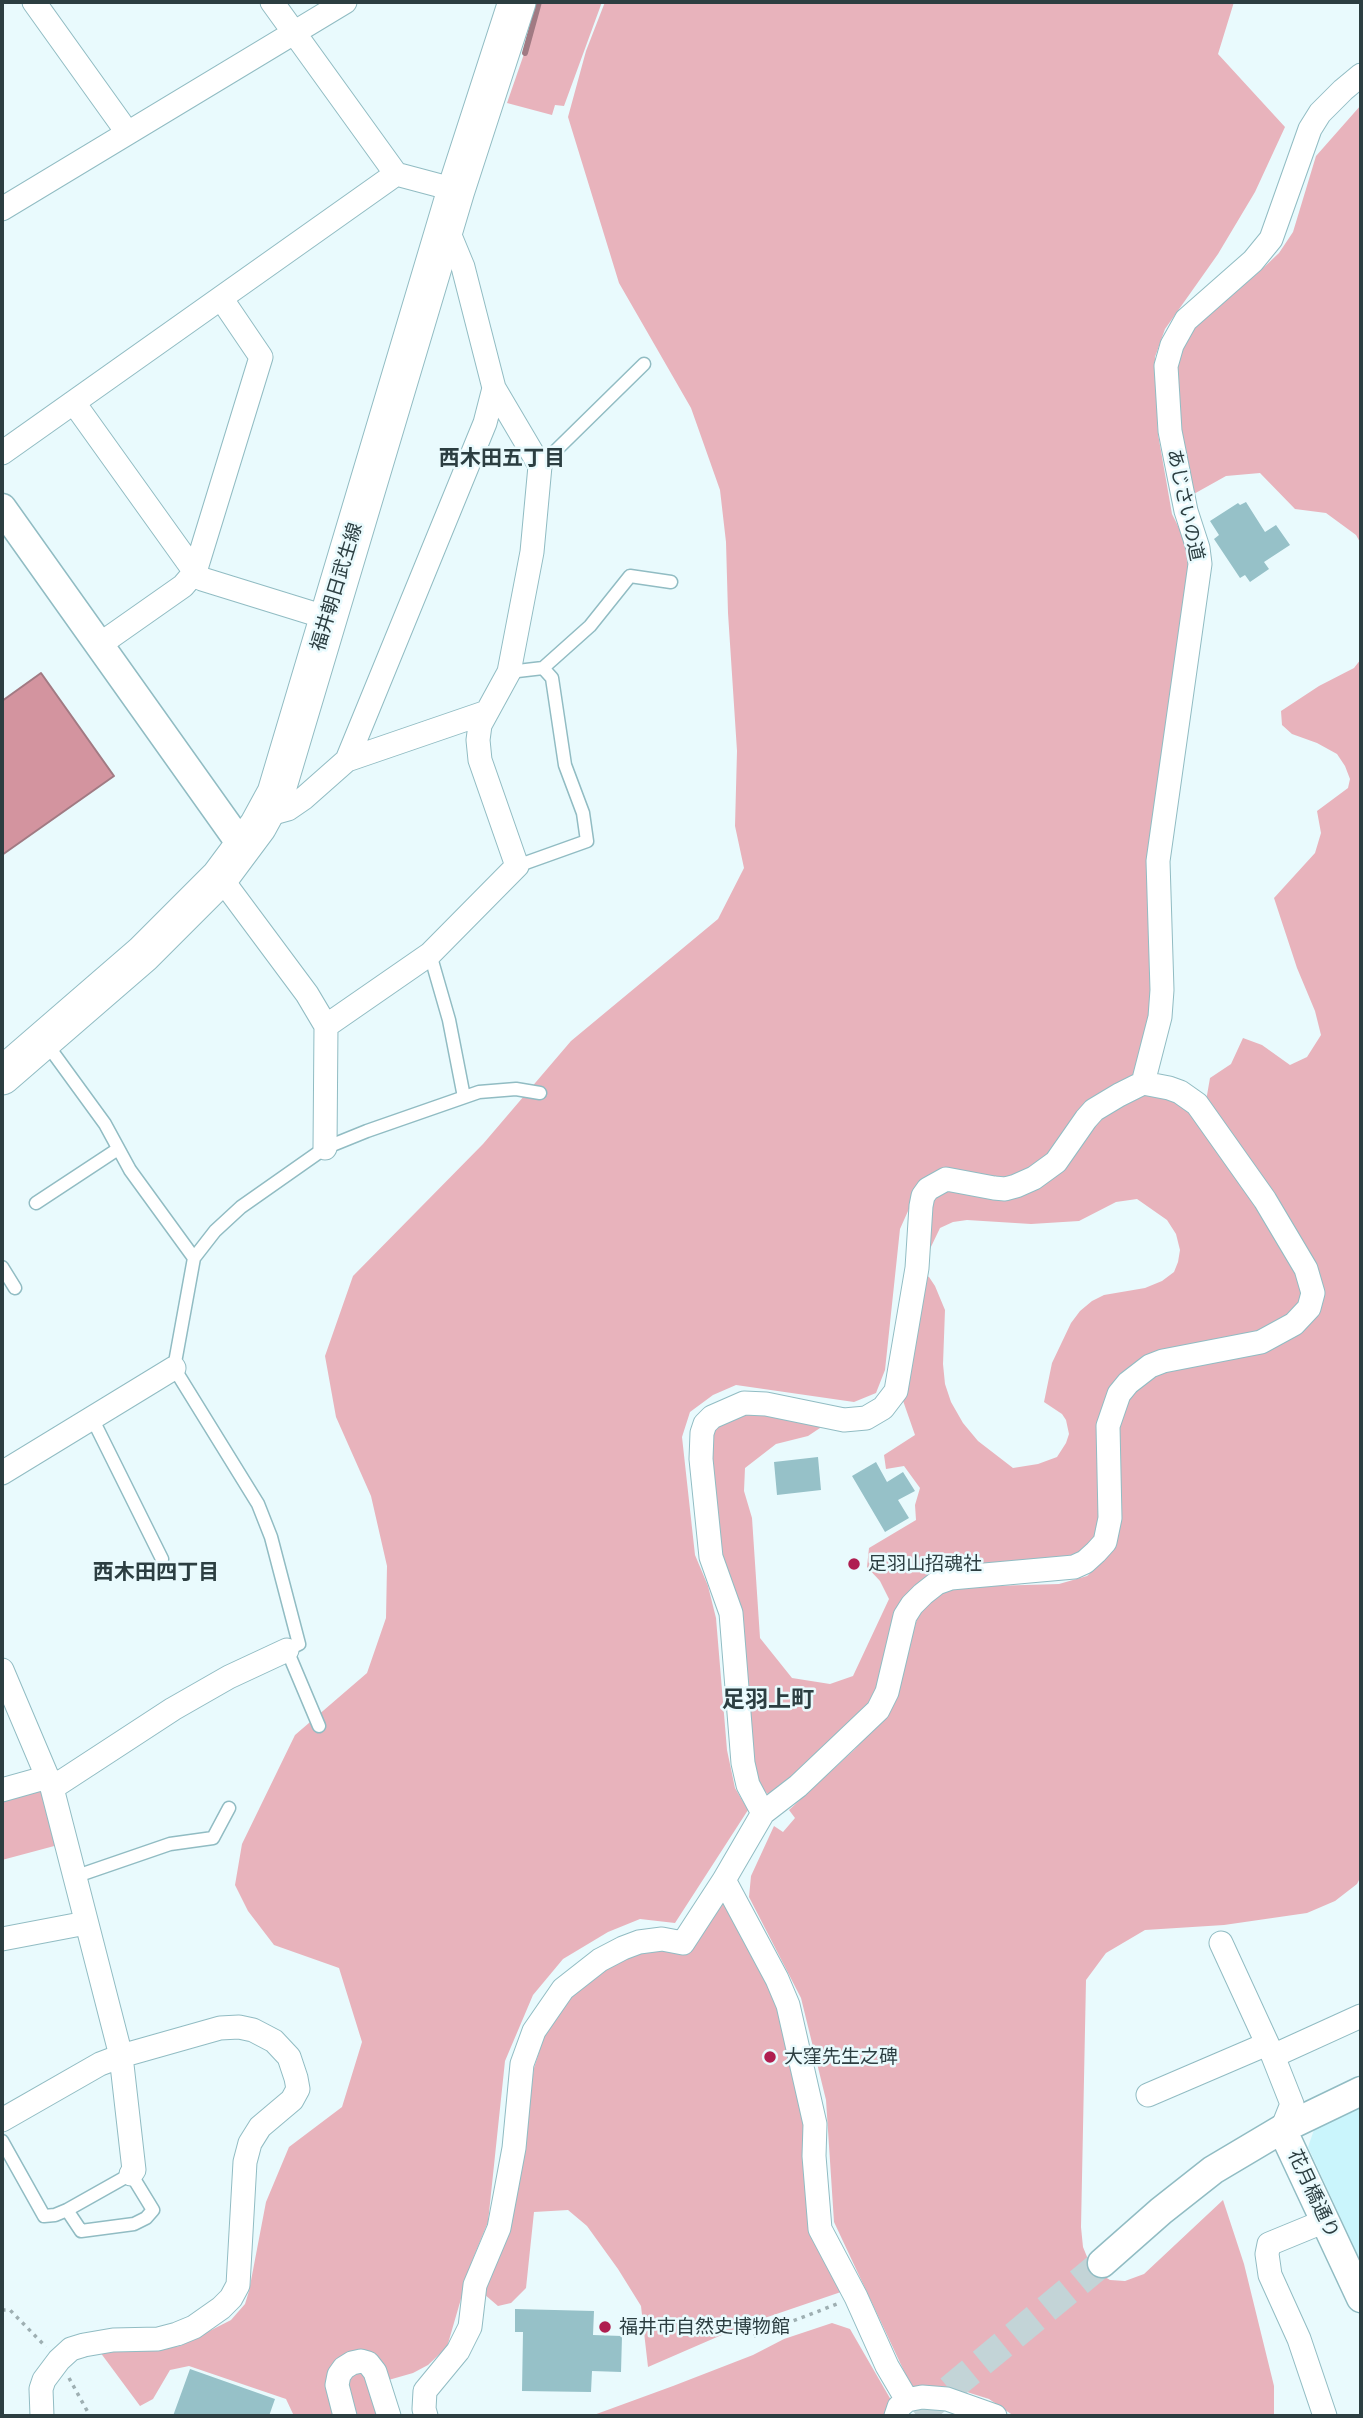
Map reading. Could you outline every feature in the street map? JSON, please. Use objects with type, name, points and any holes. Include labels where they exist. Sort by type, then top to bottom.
[{"type":"main road","name":"福井朝日武生線","points":[[2,1076],[143,954],[220,877],[243,847],[276,793],[456,190],[517,2]]},
{"type":"street","points":[[34,2],[127,132]]},
{"type":"street","points":[[272,2],[396,174],[456,190]]},
{"type":"street","points":[[2,209],[345,2]]},
{"type":"street","name":"あじさいの道","points":[[1143,1083],[1160,1017],[1162,990],[1158,861],[1200,564],[1170,431],[1166,366],[1172,345],[1186,320],[1253,261],[1271,239],[1310,129],[1321,113],[1361,75]]},
{"type":"street","points":[[2,453],[396,174]]},
{"type":"street","points":[[326,1026],[429,954],[517,866],[481,760],[478,740],[480,725],[509,672],[532,552],[540,467],[494,388],[463,267],[446,226]]},
{"type":"street","points":[[99,645],[183,586],[195,572],[261,357],[221,298]]},
{"type":"street","points":[[347,760],[485,423],[494,388]]},
{"type":"street","points":[[74,402],[202,579],[328,618]]},
{"type":"street","points":[[2,508],[243,847]]},
{"type":"street","points":[[263,816],[288,809],[347,760],[487,712]]},
{"type":"street","points":[[220,877],[307,994],[326,1026],[325,1148]]},
{"type":"street","points":[[426,2416],[425,2391],[458,2351],[470,2327],[475,2285],[499,2228],[514,2148],[522,2064],[534,2031],[563,1989],[600,1960],[639,1942],[683,1942],[724,1880],[763,1813],[798,1786],[878,1710],[887,1692],[905,1616],[923,1594],[937,1583],[951,1577],[1074,1567],[1085,1562],[1105,1542],[1110,1518],[1108,1426],[1119,1394],[1128,1383],[1150,1366],[1163,1361],[1261,1342],[1294,1324],[1309,1308],[1313,1293],[1306,1269],[1238,1159],[1188,1097],[1169,1088],[1143,1083],[1094,1110],[1056,1162],[1034,1178],[1005,1189],[946,1179],[928,1189],[921,1206],[916,1268],[896,1391],[883,1408],[866,1418],[844,1420],[766,1404],[744,1403],[712,1417],[705,1424],[701,1459],[711,1557],[731,1613],[743,1763],[748,1785],[763,1813]]},
{"type":"street","points":[[2,1474],[174,1368]]},
{"type":"street","points":[[2,1790],[50,1783],[229,1677],[287,1650]]},
{"type":"street","points":[[2,1670],[50,1783],[121,2056],[134,2170],[131,2174]]},
{"type":"street","points":[[724,1880],[788,2005],[815,2124],[814,2156],[820,2229],[887,2366],[902,2408],[922,2397],[947,2399],[995,2416]]},
{"type":"street","points":[[2,1939],[86,1923]]},
{"type":"street","points":[[1221,1943],[1292,2104],[1282,2129]]},
{"type":"street","points":[[1148,2095],[1361,2016]]},
{"type":"street","points":[[2,2120],[100,2064],[219,2028],[239,2027],[264,2034],[281,2047],[294,2068],[298,2089],[292,2100],[260,2127],[250,2143],[245,2162],[238,2285],[231,2298],[212,2315],[177,2334],[158,2339],[113,2340],[71,2349],[44,2380],[41,2389],[42,2416]]},
{"type":"street","points":[[1102,2263],[1213,2170],[1282,2129],[1361,2091]]},
{"type":"street","name":"花月橋通り","points":[[1282,2129],[1361,2298]]},
{"type":"street","points":[[1325,2221],[1269,2244],[1267,2254],[1270,2275],[1299,2339],[1325,2416]]},
{"type":"street","points":[[345,2416],[337,2385],[339,2375],[352,2362],[361,2361],[375,2372],[389,2416]]},
{"type":"lane","points":[[540,467],[644,364]]},
{"type":"lane","points":[[509,672],[543,668],[590,626],[629,576],[671,582]]},
{"type":"lane","points":[[517,866],[587,841],[583,813],[565,765],[555,687],[552,678],[543,668]]},
{"type":"lane","points":[[429,954],[449,1020],[464,1097]]},
{"type":"lane","points":[[44,1040],[105,1124],[130,1170],[194,1258]]},
{"type":"lane","points":[[319,1726],[287,1650],[299,1644],[271,1537],[258,1504],[174,1368],[194,1258],[215,1231],[241,1207],[325,1148],[479,1092],[516,1089],[540,1093]]},
{"type":"lane","points":[[36,1203],[118,1149]]},
{"type":"lane","points":[[2,1267],[15,1288]]},
{"type":"lane","points":[[92,1418],[162,1559]]},
{"type":"lane","points":[[74,1877],[170,1844],[213,1838],[229,1808]]},
{"type":"lane","points":[[2,2141],[44,2216],[67,2210],[131,2174],[153,2210],[146,2218],[134,2224],[81,2231],[67,2210]]},
{"type":"path","points":[[754,2336],[841,2303]]},
{"type":"path","points":[[2,2310],[10,2310],[59,2360]]},
{"type":"path","points":[[79,2396],[90,2416]]},
{"type":"shaded area","points":[[542,2],[602,2],[564,106],[555,105],[552,115],[507,103]]},
{"type":"shaded area","points":[[605,2],[1234,2],[1218,54],[1285,127],[1255,192],[1218,254],[1165,329],[1155,357],[1158,434],[1172,514],[1190,550],[1155,993],[1139,1079],[1056,1157],[1022,1178],[916,1193],[900,1229],[885,1370],[876,1393],[854,1402],[736,1385],[713,1395],[690,1412],[682,1437],[695,1555],[708,1586],[716,1618],[727,1750],[735,1788],[748,1810],[675,1923],[640,1919],[608,1932],[563,1959],[533,1995],[505,2061],[488,2222],[472,2261],[447,2347],[428,2365],[413,2373],[385,2381],[339,2360],[332,2365],[328,2374],[336,2416],[294,2416],[286,2399],[189,2366],[170,2370],[153,2399],[140,2406],[97,2348],[162,2349],[180,2346],[231,2320],[245,2304],[266,2202],[289,2147],[342,2107],[362,2042],[339,1968],[274,1945],[248,1911],[235,1885],[242,1844],[295,1735],[367,1673],[386,1618],[387,1566],[371,1496],[336,1417],[325,1356],[353,1276],[483,1144],[571,1041],[718,919],[744,868],[735,826],[737,751],[726,542],[720,490],[691,408],[619,283],[568,117],[586,51]]},
{"type":"shaded area","points":[[1361,105],[1361,544],[1356,535],[1326,513],[1295,509],[1260,473],[1226,476],[1192,495],[1178,432],[1176,367],[1181,348],[1191,331],[1279,253],[1293,232],[1316,156]]},
{"type":"shaded area","points":[[1361,659],[1361,1876],[1357,1884],[1335,1901],[1307,1913],[1224,1925],[1145,1930],[1106,1953],[1086,1980],[1081,2227],[1083,2247],[1092,2269],[1110,2280],[1125,2281],[1144,2274],[1223,2200],[1244,2264],[1274,2386],[1274,2416],[1014,2416],[989,2399],[951,2387],[911,2386],[834,2222],[826,2100],[801,1998],[749,1897],[751,1876],[774,1826],[783,1832],[795,1818],[789,1810],[855,1749],[891,1709],[919,1612],[931,1601],[945,1590],[958,1587],[1059,1584],[1087,1576],[1108,1554],[1119,1409],[1141,1378],[1260,1345],[1317,1293],[1206,1101],[1210,1078],[1231,1064],[1243,1038],[1262,1045],[1290,1065],[1307,1057],[1321,1035],[1315,1011],[1297,968],[1274,898],[1315,853],[1321,833],[1317,811],[1348,788],[1350,779],[1337,754],[1292,734],[1282,725],[1281,711],[1319,686],[1354,668]]},
{"type":"shaded area","points":[[41,673],[114,776],[2,855],[2,701]]},
{"type":"shaded area","points":[[1143,1089],[1185,1102],[1211,1133],[1303,1283],[1302,1305],[1283,1323],[1127,1374],[1100,1535],[1074,1558],[932,1578],[869,1707],[772,1798],[756,1783],[718,1555],[707,1434],[745,1410],[826,1424],[808,1436],[776,1444],[745,1468],[744,1491],[752,1518],[760,1638],[792,1678],[830,1684],[853,1676],[889,1599],[880,1581],[867,1567],[869,1548],[916,1520],[915,1505],[920,1488],[904,1466],[886,1469],[884,1455],[915,1435],[901,1395],[922,1273],[929,1277],[935,1286],[945,1310],[943,1364],[945,1384],[951,1402],[978,1441],[1013,1468],[1038,1464],[1057,1457],[1066,1443],[1069,1434],[1066,1420],[1062,1414],[1044,1402],[1052,1363],[1071,1323],[1080,1311],[1104,1295],[1145,1288],[1162,1281],[1174,1272],[1180,1250],[1176,1234],[1167,1220],[1137,1199],[1116,1202],[1079,1221],[1031,1224],[967,1220],[953,1222],[940,1228],[929,1251],[928,1203],[938,1189],[995,1196]]},
{"type":"shaded area","points":[[43,1785],[58,1845],[2,1860],[2,1796]]},
{"type":"shaded area","points":[[723,1895],[768,1981],[777,2006],[804,2129],[810,2233],[841,2292],[747,2324],[648,2367],[641,2306],[587,2226],[568,2210],[534,2212],[526,2288],[511,2303],[498,2306],[484,2294],[507,2231],[534,2068],[546,2031],[566,1999],[595,1972],[626,1956],[664,1949],[688,1954]]},
{"type":"shaded area","points":[[1361,2105],[1361,2262],[1308,2147],[1315,2127]]},
{"type":"shaded area","points":[[832,2323],[850,2329],[891,2400],[884,2416],[591,2416],[753,2355],[784,2339]]},
{"type":"shaded area","points":[[356,2371],[366,2376],[379,2416],[351,2416],[346,2376]]},
{"type":"building","points":[[1246,502],[1265,532],[1276,525],[1290,545],[1264,562],[1269,569],[1250,582],[1245,575],[1240,578],[1214,539],[1219,535],[1210,521],[1238,503],[1240,505]]},
{"type":"building","points":[[818,1457],[821,1490],[777,1495],[774,1462]]},
{"type":"building","points":[[876,1462],[887,1482],[903,1472],[915,1491],[898,1500],[909,1518],[885,1532],[852,1476]]},
{"type":"building","points":[[515,2309],[594,2311],[593,2335],[622,2336],[621,2372],[592,2371],[591,2392],[522,2391],[523,2332],[515,2332]]},
{"type":"building","points":[[190,2369],[275,2399],[269,2416],[173,2416]]},
{"type":"waterway","points":[[525,53],[539,2]]},
{"type":"tunnel","points":[[917,2416],[1102,2263]]},
{"type":"place","name":"足羽山招魂社","points":[[854,1564]]},
{"type":"place","name":"大窪先生之碑","points":[[770,2057]]},
{"type":"place","name":"福井市自然史博物館","points":[[605,2327]]},
{"type":"district","name":"西木田五丁目","points":[[502,459]]},
{"type":"district","name":"西木田四丁目","points":[[156,1573]]},
{"type":"district","name":"足羽上町","points":[[768,1700]]}]
